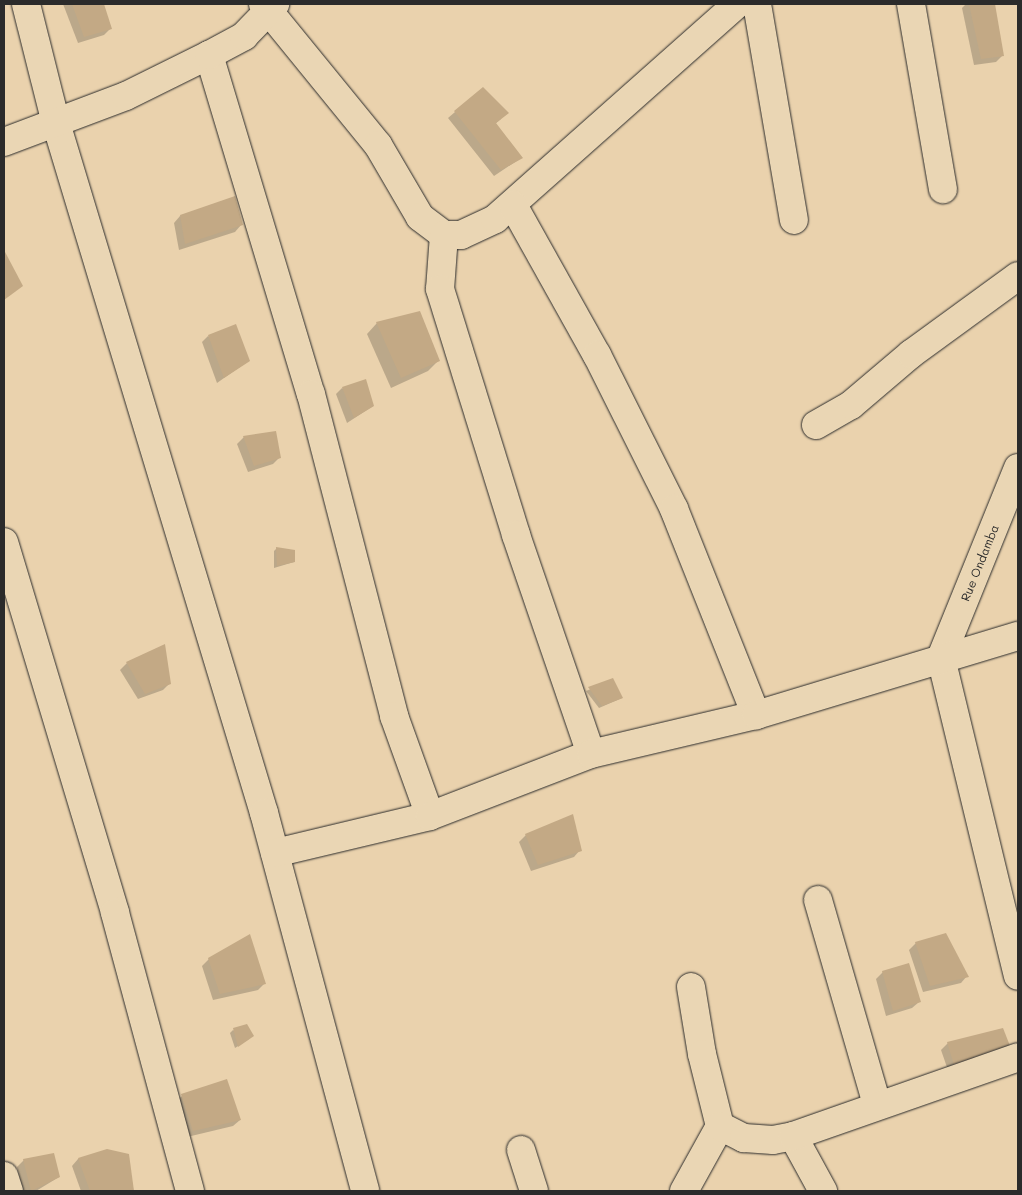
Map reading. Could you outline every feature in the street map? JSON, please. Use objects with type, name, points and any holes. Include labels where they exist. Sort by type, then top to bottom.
[{"type":"street","points":[[26,4],[56,123],[275,853],[365,1191]]},
{"type":"street","points":[[4,142],[126,96],[209,55],[244,36],[269,6],[378,145],[420,217],[444,235],[461,235],[481,228],[513,205],[737,4]]},
{"type":"street","points":[[757,4],[794,220]]},
{"type":"street","points":[[911,4],[943,189]]},
{"type":"street","points":[[209,55],[311,394],[394,716],[430,816]]},
{"type":"street","points":[[513,205],[597,355],[674,509],[756,715]]},
{"type":"street","points":[[444,235],[440,289],[516,535],[591,754]]},
{"type":"street","points":[[816,425],[851,405],[911,354],[1018,276]]},
{"type":"street","name":"Rue Ondamba","points":[[941,658],[1018,468]]},
{"type":"street","points":[[4,542],[115,913],[190,1191]]},
{"type":"street","points":[[275,853],[430,816],[591,754],[756,715],[1018,636]]},
{"type":"street","points":[[941,658],[1018,976]]},
{"type":"street","points":[[818,900],[877,1104]]},
{"type":"street","points":[[684,1191],[720,1126],[702,1054],[691,987]]},
{"type":"street","points":[[720,1126],[744,1138],[774,1140],[793,1136],[877,1104],[1018,1057]]},
{"type":"street","points":[[793,1136],[823,1191]]},
{"type":"street","points":[[521,1150],[534,1191]]},
{"type":"street","points":[[4,1176],[8,1191]]},
{"type":"building","points":[[72,4],[104,4],[112,29],[84,37]]},
{"type":"building","points":[[969,4],[995,4],[1004,56],[981,59]]},
{"type":"building","points":[[483,87],[509,113],[496,123],[523,158],[501,170],[454,111]]},
{"type":"building","points":[[235,196],[243,225],[185,244],[180,215]]},
{"type":"building","points":[[4,250],[23,286],[4,300]]},
{"type":"building","points":[[420,311],[440,361],[401,378],[376,322]]},
{"type":"building","points":[[236,324],[250,361],[224,378],[208,335]]},
{"type":"building","points":[[366,379],[374,406],[354,418],[342,387]]},
{"type":"building","points":[[276,431],[281,458],[254,466],[243,436]]},
{"type":"building","points":[[276,547],[295,550],[295,562],[277,566]]},
{"type":"building","points":[[165,644],[171,684],[145,694],[126,662]]},
{"type":"building","points":[[613,678],[623,698],[602,706],[588,687]]},
{"type":"building","points":[[573,814],[582,851],[538,865],[525,834]]},
{"type":"building","points":[[946,933],[969,977],[930,986],[915,942]]},
{"type":"building","points":[[250,934],[266,984],[220,994],[208,958]]},
{"type":"building","points":[[909,963],[921,1002],[893,1011],[882,971]]},
{"type":"building","points":[[247,1024],[254,1036],[238,1047],[233,1028]]},
{"type":"building","points":[[1003,1028],[1012,1051],[955,1068],[947,1042]]},
{"type":"building","points":[[227,1079],[241,1120],[193,1131],[181,1094]]},
{"type":"building","points":[[107,1149],[129,1154],[134,1191],[90,1191],[78,1158]]},
{"type":"building","points":[[54,1153],[60,1177],[31,1191],[23,1159]]}]
